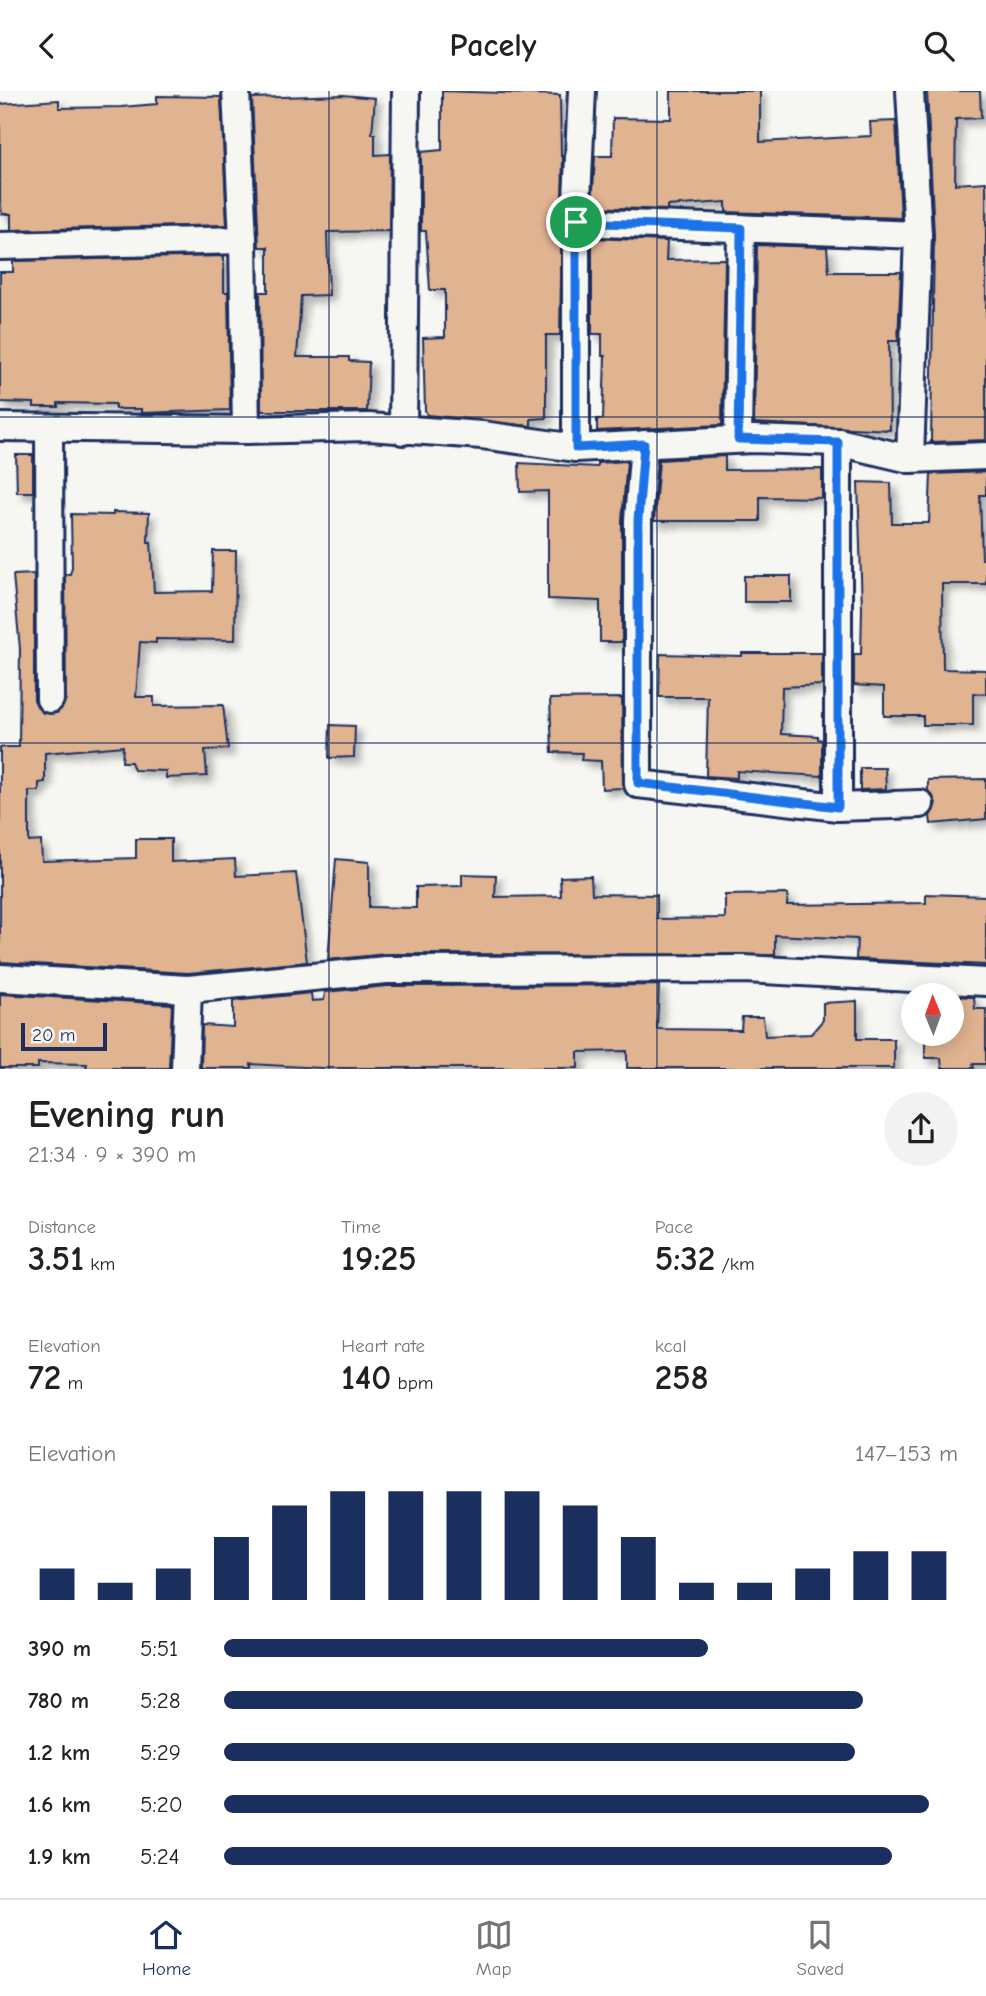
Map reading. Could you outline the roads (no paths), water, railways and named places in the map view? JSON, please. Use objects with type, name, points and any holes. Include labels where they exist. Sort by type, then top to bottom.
[{"type":"street","points":[[236,91],[243,240],[246,430]]},
{"type":"street","points":[[403,431],[406,91]]},
{"type":"street","points":[[576,448],[576,222],[582,91]]},
{"type":"street","points":[[910,91],[918,235],[910,459]]},
{"type":"street","points":[[576,222],[918,235]]},
{"type":"street","points":[[738,439],[741,228]]},
{"type":"street","points":[[0,246],[243,240]]},
{"type":"street","points":[[0,427],[246,430],[369,427],[482,435],[576,448],[738,439],[838,442],[910,459],[986,456]]},
{"type":"street","points":[[49,428],[50,699]]},
{"type":"street","points":[[838,442],[838,807]]},
{"type":"street","points":[[644,444],[638,520],[638,783],[838,807],[920,804]]},
{"type":"street","points":[[0,978],[188,989],[386,970],[744,969],[986,982]]},
{"type":"street","points":[[186,1069],[188,989]]}]
